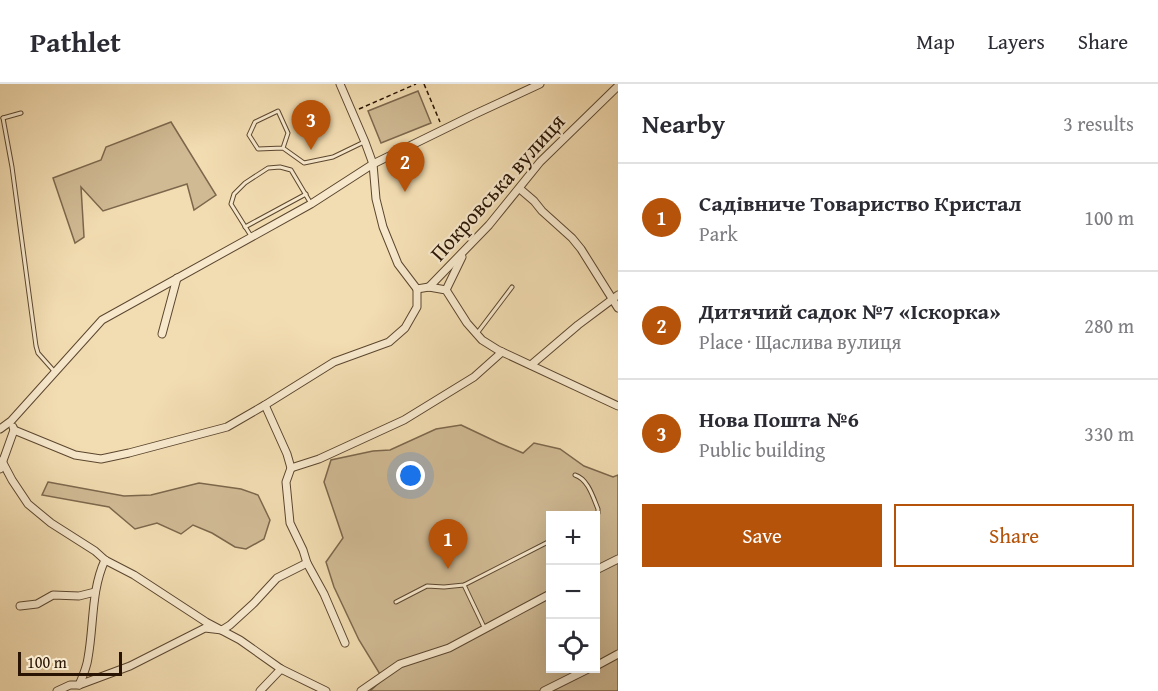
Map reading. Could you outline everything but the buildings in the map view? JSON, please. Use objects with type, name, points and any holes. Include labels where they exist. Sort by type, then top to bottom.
[{"type":"street","points":[[14,430],[75,455],[101,459],[140,451],[227,427],[334,362],[389,342],[405,328],[417,307],[417,289],[398,264],[383,227],[376,199],[373,164],[340,84]]},
{"type":"street","points":[[0,429],[11,421],[102,320],[311,204],[373,164],[540,84]]},
{"type":"street","name":"Покровська вулиця","points":[[429,287],[465,252],[520,189],[540,162],[618,86]]},
{"type":"street","points":[[520,189],[576,243],[615,296],[618,308]]},
{"type":"street","points":[[446,290],[465,252]]},
{"type":"street","points":[[162,334],[177,278]]},
{"type":"street","points":[[417,289],[429,287],[446,290],[467,323],[482,340],[502,352],[618,406]]},
{"type":"street","points":[[531,365],[615,296]]},
{"type":"street","points":[[291,468],[319,459],[404,420],[474,377],[502,352]]},
{"type":"street","points":[[266,405],[291,468],[286,482],[290,524],[345,643]]},
{"type":"street","points":[[11,421],[14,430],[1,465],[28,504],[51,523],[105,560],[134,574],[206,622],[240,640],[281,669],[326,691]]},
{"type":"street","points":[[600,568],[618,559]]},
{"type":"street","points":[[80,685],[88,661],[95,592],[105,560]]},
{"type":"street","points":[[57,691],[130,666],[205,628],[222,630],[238,618],[277,578],[307,563]]},
{"type":"street","points":[[20,606],[37,604],[53,596],[80,596],[95,592]]},
{"type":"street","points":[[361,691],[400,664],[449,648],[546,596]]},
{"type":"street","points":[[600,664],[618,654]]},
{"type":"street","points":[[260,691],[281,669]]},
{"type":"street","points":[[544,691],[582,673]]},
{"type":"lane","points":[[283,148],[288,133],[278,111],[255,122],[249,135],[258,149],[283,148],[304,163],[333,157],[365,142]]},
{"type":"lane","points":[[21,113],[2,116],[12,167],[36,346],[38,353],[54,371]]},
{"type":"lane","points":[[251,237],[231,204],[234,194],[245,183],[268,168],[280,167],[291,170],[311,204]]},
{"type":"lane","points":[[245,227],[306,194]]},
{"type":"lane","points":[[477,334],[512,288]]},
{"type":"lane","points":[[575,475],[585,481],[598,511]]},
{"type":"lane","points":[[396,602],[427,586],[464,585],[546,543]]},
{"type":"lane","points":[[464,585],[485,627]]},
{"type":"path","points":[[358,109],[416,84]]},
{"type":"path","points":[[424,84],[442,126]]},
{"type":"shaded area","points":[[418,91],[431,123],[381,143],[368,111]]},
{"type":"shaded area","points":[[171,122],[216,195],[194,210],[187,184],[103,211],[81,187],[84,237],[75,243],[53,178],[101,160],[106,147]]},
{"type":"shaded area","points":[[461,425],[523,453],[534,443],[560,449],[584,466],[613,477],[618,475],[618,691],[370,691],[383,679],[359,640],[334,587],[326,562],[343,538],[324,482],[331,460],[373,451],[390,450],[436,429]]},
{"type":"shaded area","points":[[48,482],[124,496],[151,495],[199,483],[241,489],[258,495],[270,520],[264,539],[246,549],[235,547],[193,525],[181,534],[157,523],[135,529],[109,507],[42,495]]},
{"type":"place","name":"Нова Пошта №6","points":[[311,150]]},
{"type":"place","name":"Дитячий садок №7 «Іскорка»","points":[[405,192]]},
{"type":"place","name":"Садівниче Товариство Кристал","points":[[448,569]]}]
